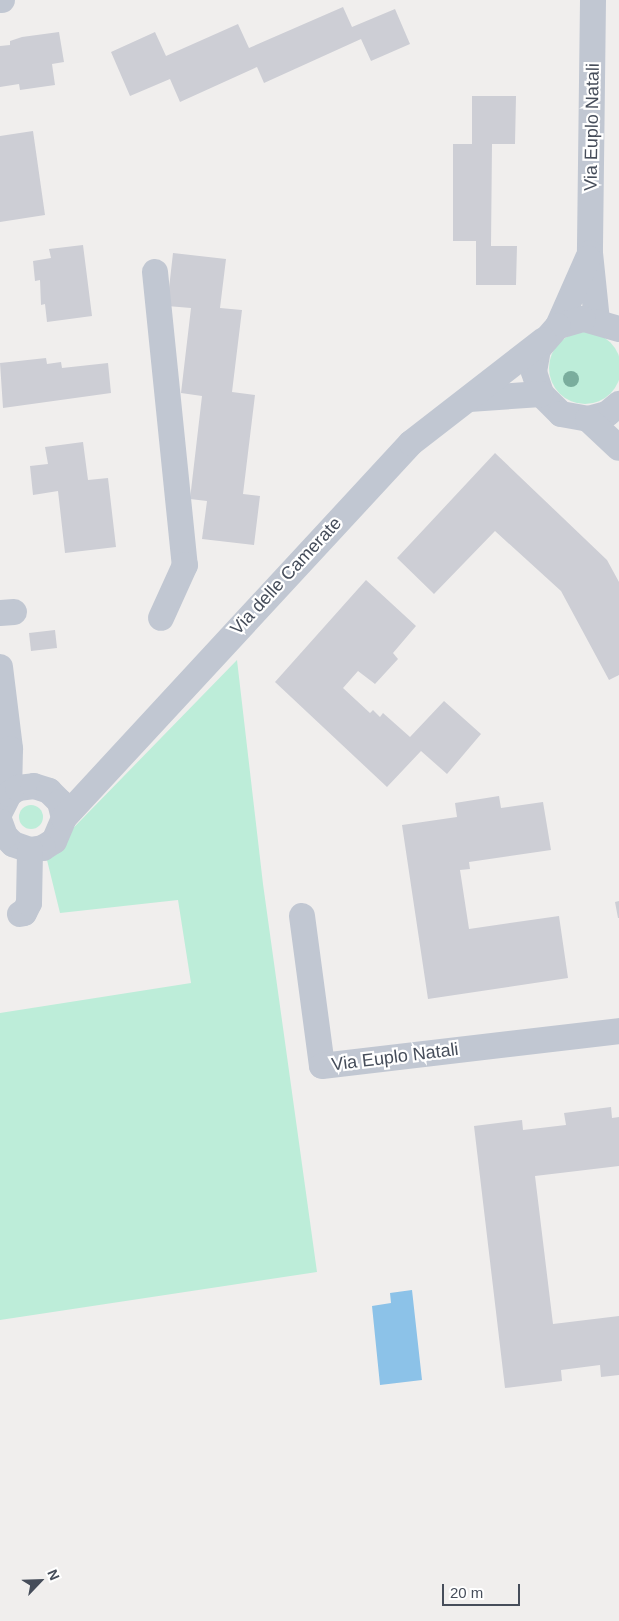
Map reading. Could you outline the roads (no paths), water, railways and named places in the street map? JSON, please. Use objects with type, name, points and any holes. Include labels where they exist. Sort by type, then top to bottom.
[{"type":"street","name":"Via Euplo Natali","points":[[593,0],[590,253],[611,327]]},
{"type":"street","name":"Via Euplo Natali","points":[[551,333],[590,253]]},
{"type":"street","points":[[155,272],[185,566],[161,618]]},
{"type":"street","name":"Via delle Camerate","points":[[11,841],[43,848],[54,841],[64,818],[411,443],[551,333],[570,321],[611,327]]},
{"type":"street","points":[[551,333],[538,350],[534,372],[541,394],[561,414],[588,419],[607,414],[619,404]]},
{"type":"street","points":[[469,399],[541,394]]},
{"type":"street","points":[[588,419],[619,448]]},
{"type":"street","points":[[4,803],[10,749],[8,675]]},
{"type":"street","points":[[10,749],[42,788],[60,802],[64,818]]},
{"type":"street","name":"Via delle Camerate","points":[[4,803],[18,788],[42,788],[113,764]]},
{"type":"street","points":[[11,841],[29,903],[24,913],[20,914]]},
{"type":"street","name":"Via Euplo Natali","points":[[302,916],[322,1066],[619,1031]]},
{"type":"water","points":[[412,1290],[422,1380],[380,1385],[372,1306],[391,1303],[390,1293]]}]
